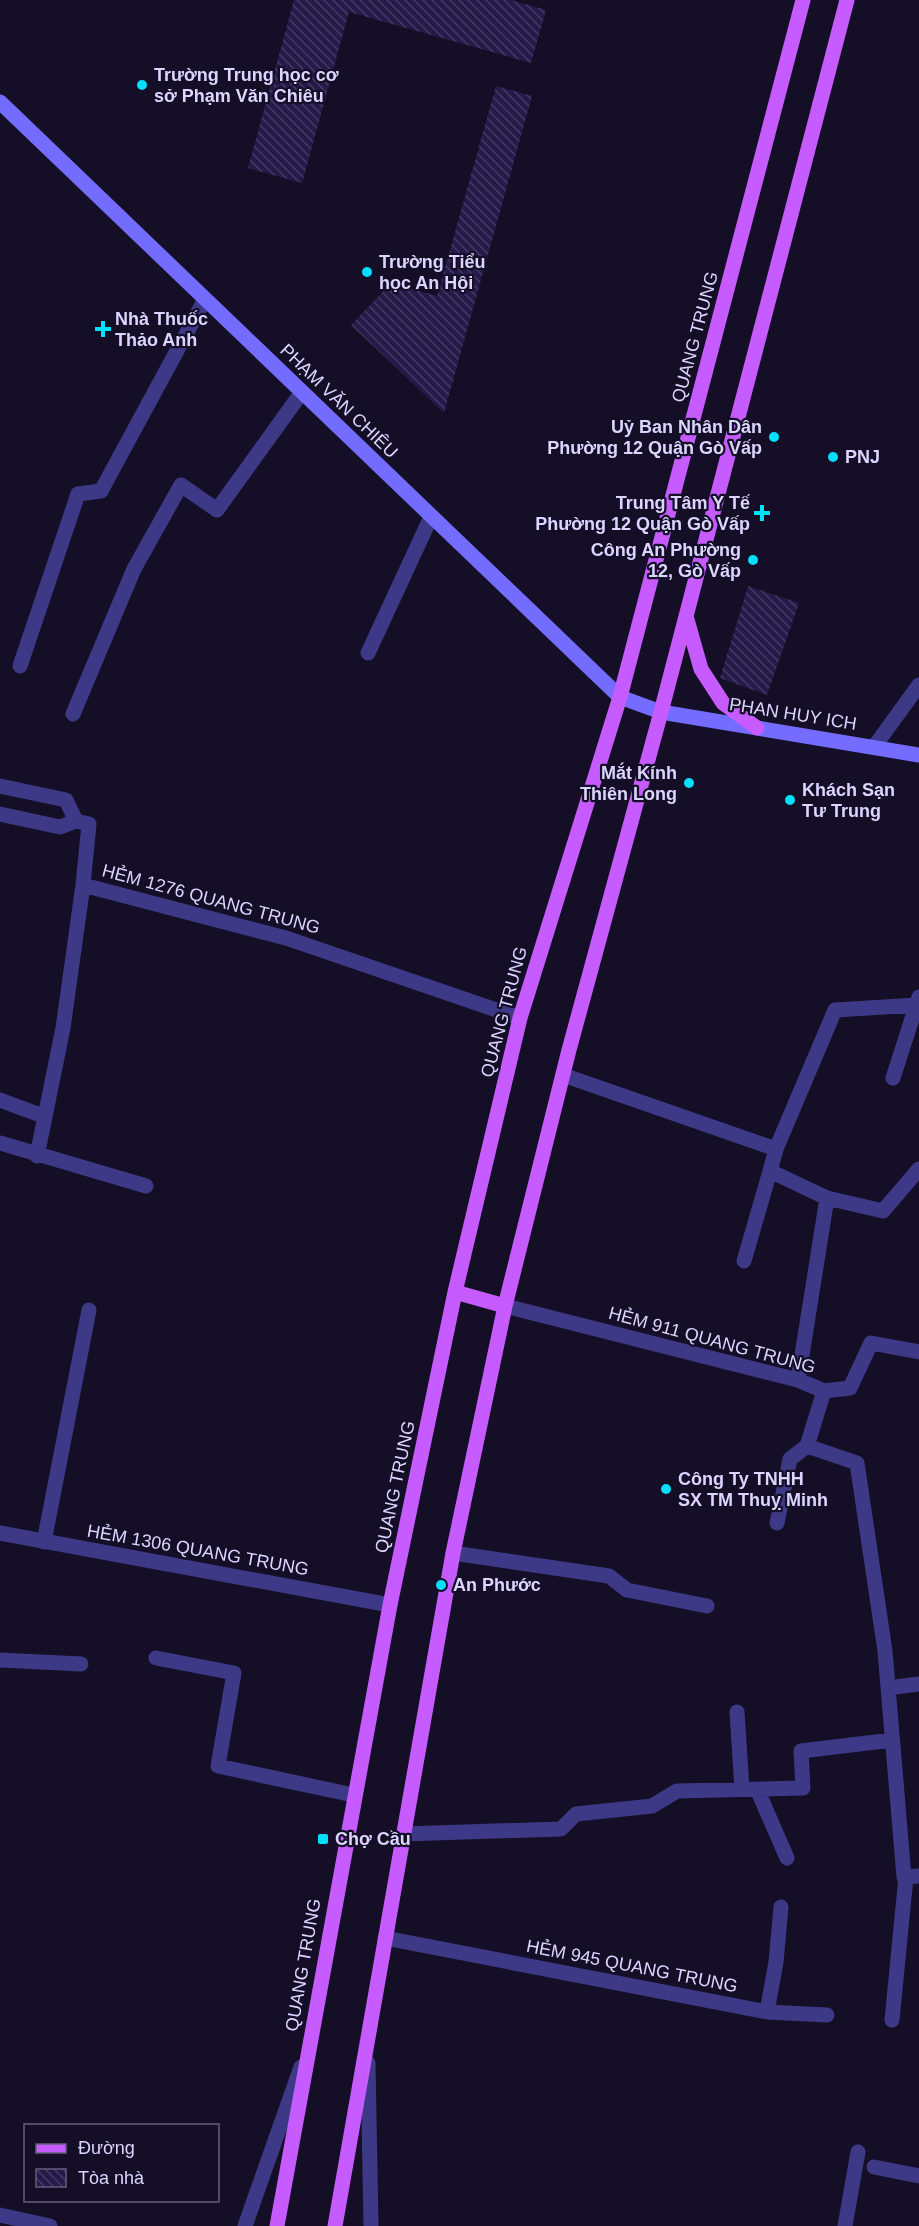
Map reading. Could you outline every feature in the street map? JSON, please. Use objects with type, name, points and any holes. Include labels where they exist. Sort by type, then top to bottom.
[{"type":"main road","name":"QUANG TRUNG","points":[[277,2226],[353,1795],[455,1292],[520,1018],[620,697],[803,0]]},
{"type":"main road","points":[[335,2226],[368,2054],[385,1938],[453,1553],[505,1306],[563,1075],[661,712],[847,0]]},
{"type":"main road","name":"PHẠM VĂN CHIÊU","points":[[0,102],[620,697],[661,712]]},
{"type":"main road","points":[[686,615],[701,669],[723,703],[757,728]]},
{"type":"main road","name":"PHAN HUY ICH","points":[[661,712],[919,755]]},
{"type":"main road","points":[[455,1292],[505,1306]]},
{"type":"street","points":[[20,666],[78,494],[101,490],[205,299]]},
{"type":"street","points":[[73,714],[134,569],[181,485],[217,510],[302,392]]},
{"type":"street","points":[[368,652],[431,517]]},
{"type":"street","points":[[874,747],[919,685]]},
{"type":"street","points":[[0,786],[66,800],[76,820]]},
{"type":"street","points":[[0,814],[60,827],[76,820],[89,824],[83,885]]},
{"type":"street","name":"HẺM 1276 QUANG TRUNG","points":[[37,1156],[43,1116],[63,1028],[83,885],[286,938],[520,1018]]},
{"type":"street","points":[[744,1261],[776,1149],[835,1010],[918,1001],[893,1078]]},
{"type":"street","points":[[563,1075],[776,1149]]},
{"type":"street","points":[[0,1100],[43,1116]]},
{"type":"street","points":[[0,1143],[37,1156],[146,1186]]},
{"type":"street","points":[[770,1171],[827,1198],[883,1211],[919,1168]]},
{"type":"street","points":[[798,1380],[827,1198]]},
{"type":"street","name":"HẺM 911 QUANG TRUNG","points":[[505,1306],[798,1380],[824,1391],[850,1388],[871,1343],[919,1352]]},
{"type":"street","points":[[44,1542],[89,1310]]},
{"type":"street","points":[[777,1523],[790,1459],[807,1446],[824,1391]]},
{"type":"street","points":[[807,1446],[857,1463],[885,1651],[892,1740],[913,1876],[892,2020]]},
{"type":"street","name":"HẺM 1306 QUANG TRUNG","points":[[0,1533],[390,1605]]},
{"type":"street","points":[[453,1553],[609,1576],[627,1590],[707,1606]]},
{"type":"street","points":[[156,1658],[234,1673],[218,1766],[353,1795]]},
{"type":"street","points":[[0,1660],[81,1664]]},
{"type":"street","points":[[888,1688],[919,1684]]},
{"type":"street","points":[[737,1712],[742,1789]]},
{"type":"street","points":[[404,1834],[561,1829],[576,1814],[652,1806],[677,1791],[803,1788],[801,1751],[892,1740]]},
{"type":"street","points":[[758,1789],[787,1857]]},
{"type":"street","points":[[766,2012],[776,1962],[781,1907]]},
{"type":"street","name":"HẺM 945 QUANG TRUNG","points":[[385,1938],[766,2012],[826,2015]]},
{"type":"street","name":"QUANG TRUNG","points":[[244,2226],[308,2050]]},
{"type":"street","points":[[368,2054],[371,2226]]},
{"type":"street","points":[[845,2226],[858,2152]]},
{"type":"street","points":[[874,2167],[919,2176]]},
{"type":"street","points":[[0,2215],[51,2226]]},
{"type":"building","points":[[294,0],[511,0],[546,10],[531,63],[349,12],[302,183],[248,168]]},
{"type":"building","points":[[496,86],[532,96],[444,413],[351,325],[391,283],[437,296]]},
{"type":"building","points":[[748,586],[799,603],[767,695],[720,678]]},
{"type":"place","name":"Trường Trung học cơ sở Phạm Văn Chiêu","points":[[142,85]]},
{"type":"place","name":"Trường Tiểu học An Hội","points":[[367,272]]},
{"type":"place","name":"Nhà Thuốc Thảo Anh","points":[[103,329]]},
{"type":"place","name":"Uỷ Ban Nhân Dân Phường 12 Quận Gò Vấp","points":[[774,437]]},
{"type":"place","name":"PNJ","points":[[833,457]]},
{"type":"place","name":"Trung Tâm Y Tế Phường 12 Quận Gò Vấp","points":[[762,513]]},
{"type":"place","name":"Công An Phường 12, Gò Vấp","points":[[753,560]]},
{"type":"place","name":"Mắt Kính Thiên Long","points":[[689,783]]},
{"type":"place","name":"Khách Sạn Tư Trung","points":[[790,800]]},
{"type":"place","name":"Công Ty TNHH SX TM Thuỵ Minh","points":[[666,1489]]},
{"type":"place","name":"An Phước","points":[[441,1585]]},
{"type":"place","name":"Chợ Cầu","points":[[323,1839]]}]
